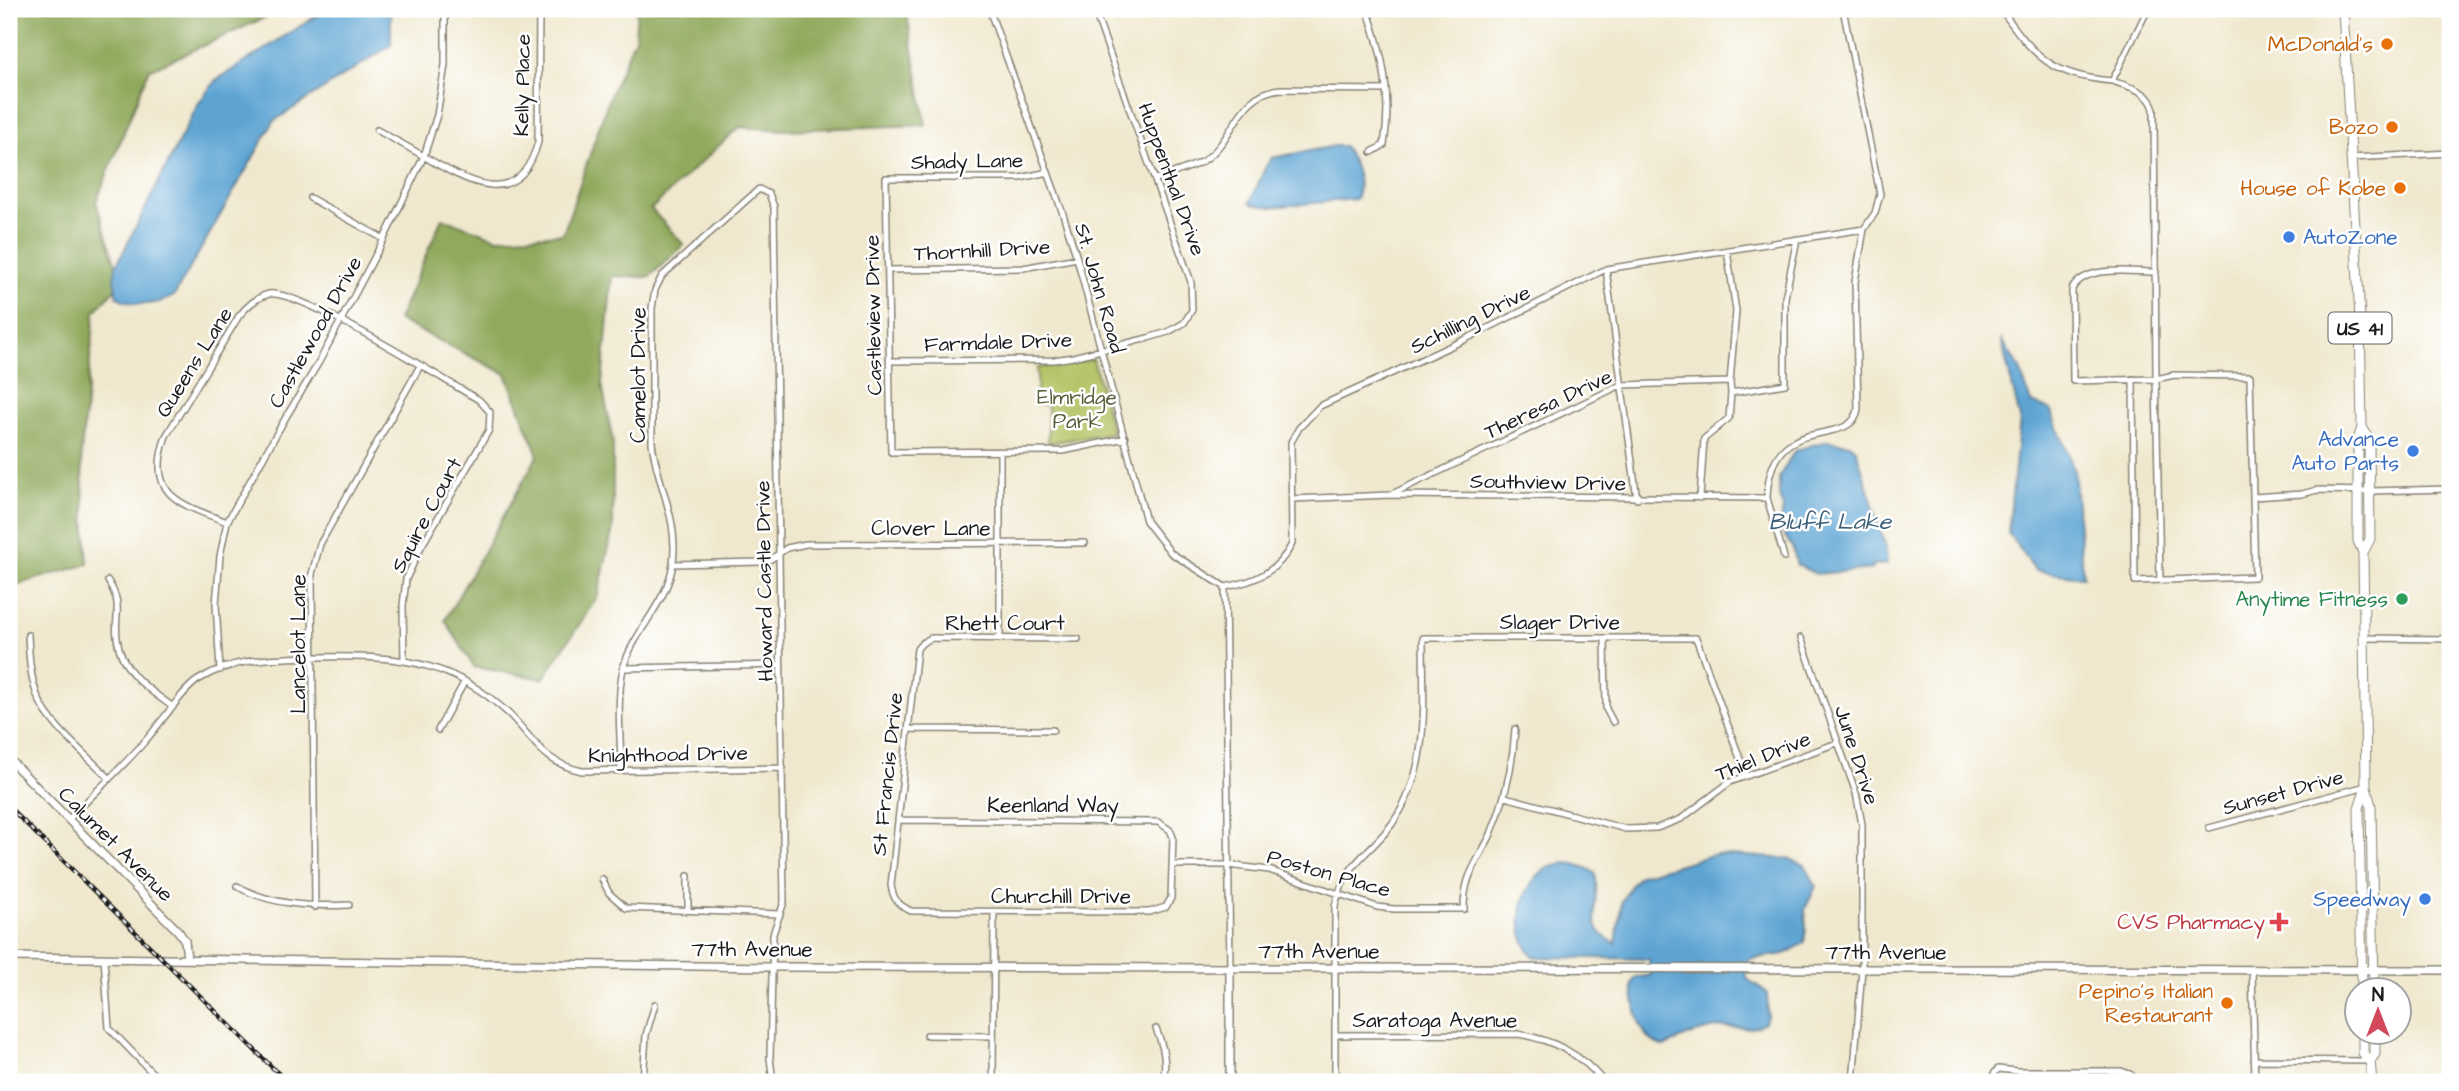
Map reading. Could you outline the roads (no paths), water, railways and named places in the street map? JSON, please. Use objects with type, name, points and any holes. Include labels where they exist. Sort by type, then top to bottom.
[{"type":"highway","name":"US 41","points":[[2343,9],[2360,319],[2362,428],[2358,440],[2358,541],[2363,552],[2366,786],[2371,806],[2374,976]]},
{"type":"highway","name":"US 41","points":[[2362,428],[2369,439],[2370,539],[2363,552]]},
{"type":"highway","name":"US 41","points":[[2362,976],[2359,808],[2366,786]]},
{"type":"highway","points":[[2363,1046],[2363,1053],[2370,1061],[2372,1082]]},
{"type":"highway","points":[[2370,1061],[2375,1054],[2375,1046]]},
{"type":"street","name":"Castlewood Drive","points":[[219,670],[216,604],[219,556],[227,522],[341,321],[424,156],[438,115],[445,65],[445,9]]},
{"type":"street","name":"Kelly Place","points":[[377,130],[468,180],[485,185],[507,184],[522,175],[533,160],[538,142],[539,9]]},
{"type":"street","name":"St. John Road","points":[[989,9],[1077,258],[1146,521],[1171,553],[1225,587]]},
{"type":"street","name":"Huppenthal Drive","points":[[1094,9],[1191,282],[1192,310],[1184,323],[1168,332],[1148,338]]},
{"type":"street","points":[[1367,9],[1380,44],[1386,90],[1387,127],[1384,145],[1372,152]]},
{"type":"street","points":[[1784,557],[1767,498],[1773,462],[1790,443],[1847,426],[1855,419],[1858,409],[1854,293],[1864,229],[1874,213],[1880,194],[1843,9]]},
{"type":"street","points":[[2001,9],[2019,35],[2042,60],[2065,73],[2112,81],[2139,91],[2151,99],[2154,109],[2155,379],[2160,579]]},
{"type":"street","points":[[2112,81],[2148,9]]},
{"type":"street","points":[[1156,179],[1203,161],[1220,145],[1246,107],[1265,92],[1282,89],[1386,90]]},
{"type":"street","points":[[2350,158],[2450,153]]},
{"type":"street","name":"Shady Lane","points":[[886,178],[1020,178],[1048,172]]},
{"type":"street","name":"Castleview Drive","points":[[886,178],[891,452],[1000,453]]},
{"type":"street","name":"Camelot Drive","points":[[621,771],[620,709],[624,668],[636,639],[667,586],[673,564],[674,534],[670,507],[652,443],[654,290],[662,275],[754,193],[759,189],[769,194]]},
{"type":"street","name":"Howard Castle Drive","points":[[769,194],[774,207],[785,902],[773,934],[770,1058],[773,1081]]},
{"type":"street","points":[[310,198],[384,239]]},
{"type":"street","name":"Schilling Drive","points":[[1225,587],[1256,580],[1276,566],[1288,553],[1292,544],[1291,442],[1299,428],[1320,407],[1464,340],[1606,269],[1864,229]]},
{"type":"street","points":[[1731,393],[1785,384],[1786,299],[1797,239]]},
{"type":"street","points":[[1700,498],[1704,439],[1729,418],[1736,312],[1727,250]]},
{"type":"street","name":"Thornhill Drive","points":[[888,270],[1023,268],[1077,258]]},
{"type":"street","points":[[1606,269],[1637,499]]},
{"type":"street","points":[[2133,379],[2135,581],[2255,577],[2250,376],[2174,375],[2155,379],[2133,379],[2073,381],[2071,289],[2076,281],[2085,275],[2098,272],[2155,272]]},
{"type":"street","name":"Queens Lane","points":[[227,522],[175,500],[167,491],[160,475],[159,456],[166,436],[239,316],[251,302],[270,294],[292,297],[341,321],[478,400],[490,412],[489,430]]},
{"type":"street","name":"Farmdale Drive","points":[[890,361],[1032,361],[1073,357],[1148,338]]},
{"type":"street","name":"Lancelot Lane","points":[[315,907],[312,574],[320,544],[420,366]]},
{"type":"street","name":"Theresa Drive","points":[[1390,495],[1621,385],[1730,382]]},
{"type":"street","name":"Squire Court","points":[[404,660],[403,606],[406,579],[421,547],[489,430]]},
{"type":"street","points":[[1000,638],[1000,453],[1063,451],[1125,438]]},
{"type":"street","points":[[2253,497],[2287,496],[2317,490],[2450,489]]},
{"type":"street","name":"Southview Drive","points":[[1292,499],[1390,495],[1767,498]]},
{"type":"street","name":"Clover Lane","points":[[673,564],[761,562],[787,548],[806,544],[1085,544]]},
{"type":"street","points":[[108,581],[118,597],[117,639],[125,664],[141,684],[173,707]]},
{"type":"street","points":[[1225,587],[1230,1082]]},
{"type":"street","points":[[28,635],[30,671],[38,697],[50,718],[109,778]]},
{"type":"street","name":"Rhett Court","points":[[931,638],[1078,639]]},
{"type":"street","name":"St Francis Drive","points":[[911,911],[896,902],[891,885],[917,649],[931,638]]},
{"type":"street","name":"Slager Drive","points":[[1338,893],[1350,868],[1391,825],[1412,789],[1422,748],[1423,638],[1696,638],[1746,775]]},
{"type":"street","points":[[1605,638],[1606,709],[1613,722]]},
{"type":"street","name":"June Drive","points":[[1801,638],[1856,793],[1862,824],[1863,970],[1853,1082]]},
{"type":"street","points":[[2364,638],[2450,639]]},
{"type":"street","name":"Knighthood Drive","points":[[68,820],[146,740],[196,681],[250,660],[273,657],[369,656],[404,660],[444,670],[486,693],[550,759],[564,768],[582,771],[783,768]]},
{"type":"street","points":[[624,668],[781,665]]},
{"type":"street","points":[[438,730],[465,681]]},
{"type":"street","points":[[908,729],[1053,730]]},
{"type":"street","points":[[1505,797],[1515,729]]},
{"type":"street","name":"Thiel Drive","points":[[1505,797],[1626,830],[1657,828],[1681,818],[1730,782],[1837,743]]},
{"type":"street","name":"Calumet Avenue","points":[[9,759],[179,932],[185,941],[187,959]]},
{"type":"street","name":"Sunset Drive","points":[[2209,828],[2366,786]]},
{"type":"street","name":"Poston Place","points":[[1172,865],[1269,870],[1377,907],[1464,909],[1467,879],[1490,835],[1505,797]]},
{"type":"street","name":"Keenland Way","points":[[898,820],[1158,822],[1170,830],[1173,837],[1172,865]]},
{"type":"street","name":"Churchill Drive","points":[[911,911],[1157,912],[1166,907],[1171,898],[1172,865]]},
{"type":"street","points":[[688,876],[688,910]]},
{"type":"street","points":[[602,879],[609,893],[626,908],[780,914]]},
{"type":"street","points":[[237,886],[255,896],[315,907],[349,905]]},
{"type":"street","points":[[1335,1082],[1334,922],[1338,893]]},
{"type":"street","points":[[993,1082],[994,912]]},
{"type":"street","name":"77th Avenue","points":[[9,957],[772,967],[2450,970]]},
{"type":"street","points":[[104,958],[109,1028],[161,1082]]},
{"type":"street","points":[[2252,969],[2255,1082]]},
{"type":"street","points":[[643,1082],[644,1050],[655,1004]]},
{"type":"street","points":[[1156,1029],[1164,1046],[1164,1077],[1161,1082]]},
{"type":"street","name":"Saratoga Avenue","points":[[1335,1035],[1518,1034],[1542,1038],[1578,1056],[1604,1082]]},
{"type":"street","points":[[927,1035],[993,1036]]},
{"type":"street","points":[[2254,1060],[2370,1061]]},
{"type":"street","points":[[1994,1082],[1994,1074],[1998,1069],[2121,1071],[2140,1082]]},
{"type":"street","points":[[762,1082],[773,1081]]},
{"type":"water","points":[[327,9],[391,9],[391,45],[274,121],[174,296],[146,304],[117,297],[114,279],[116,266],[198,104],[215,81]]},
{"type":"water","points":[[1344,146],[1354,165],[1359,186],[1356,199],[1271,207],[1250,202],[1272,158]]},
{"type":"water","points":[[2001,339],[2020,369],[2031,403],[2050,409],[2074,469],[2083,577],[2036,571],[2008,533],[2020,419]]},
{"type":"water","name":"Bluff Lake","points":[[1827,441],[1850,444],[1856,449],[1886,548],[1887,564],[1873,565],[1873,569],[1816,574],[1797,565],[1781,523],[1783,508],[1779,496],[1779,477],[1795,450]]},
{"type":"water","points":[[1716,854],[1790,859],[1805,865],[1816,886],[1805,909],[1804,943],[1785,954],[1749,959],[1747,977],[1767,993],[1767,1018],[1762,1024],[1748,1028],[1728,1027],[1702,1031],[1664,1047],[1655,1043],[1643,1030],[1634,1004],[1632,985],[1635,978],[1651,975],[1649,959],[1534,957],[1524,941],[1521,923],[1523,904],[1530,886],[1541,873],[1556,865],[1574,864],[1595,873],[1595,922],[1605,937],[1616,943],[1622,901],[1640,875]]},
{"type":"railway","points":[[9,807],[287,1082]]},
{"type":"place","name":"McDonald's","points":[[2387,44]]},
{"type":"place","name":"Bozo","points":[[2392,127]]},
{"type":"place","name":"House of Kobe","points":[[2400,188]]},
{"type":"place","name":"AutoZone","points":[[2289,237]]},
{"type":"place","name":"Advance Auto Parts","points":[[2413,451]]},
{"type":"place","name":"Anytime Fitness","points":[[2402,599]]},
{"type":"place","name":"Speedway","points":[[2425,899]]},
{"type":"place","name":"CVS Pharmacy","points":[[2279,922]]},
{"type":"place","name":"Pepino's Italian Restaurant","points":[[2227,1003]]},
{"type":"park label","name":"Elmridge Park","points":[[1077,409]]}]
